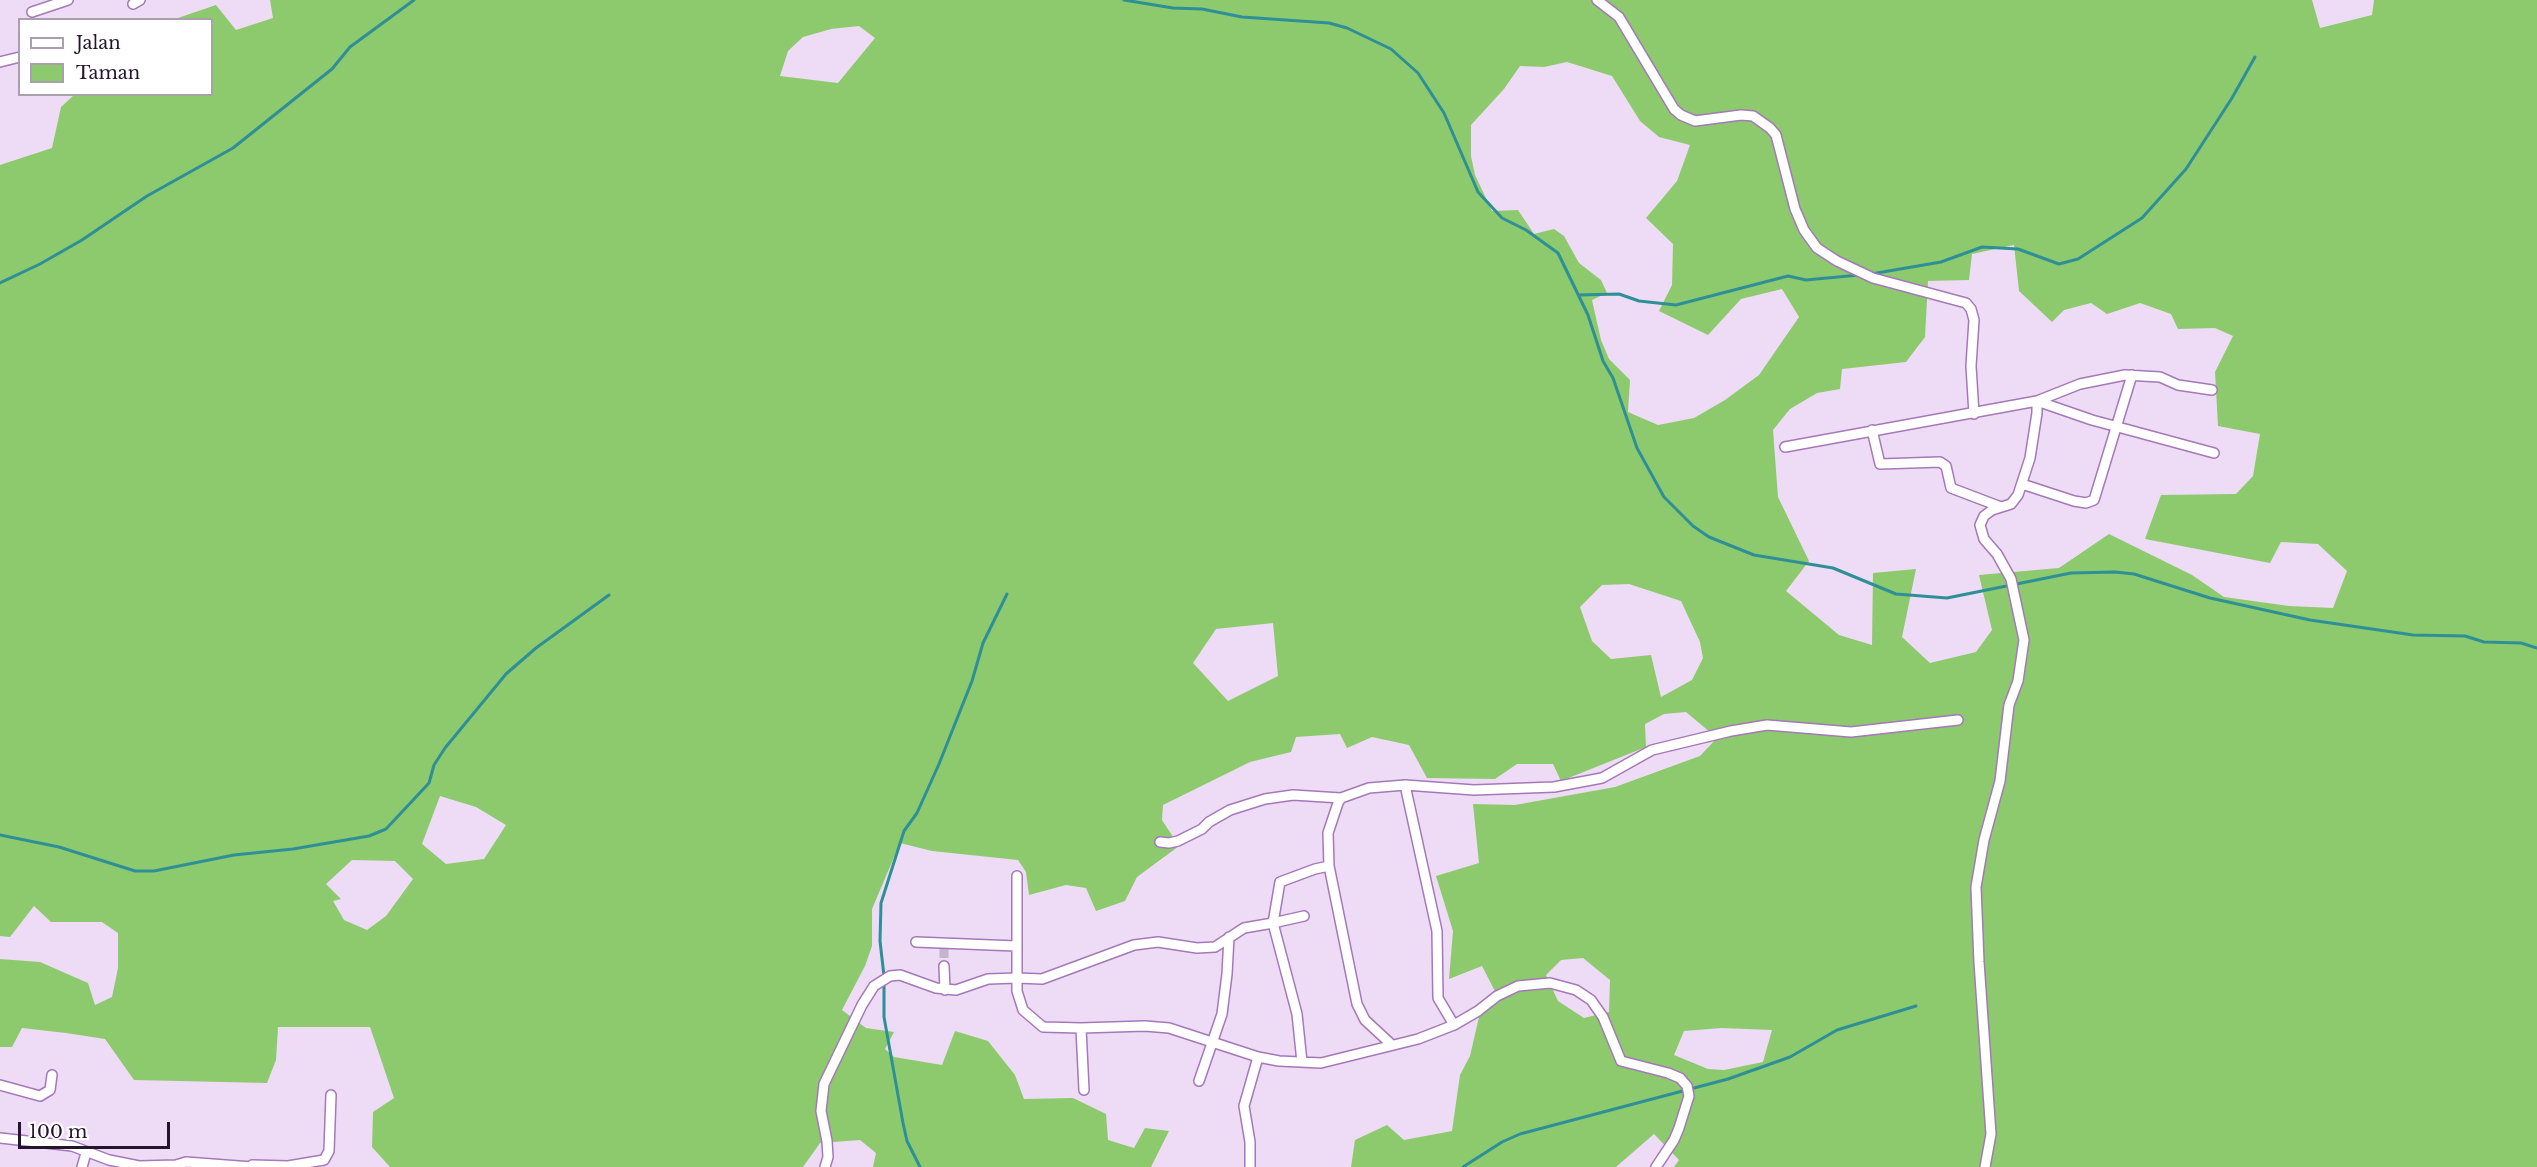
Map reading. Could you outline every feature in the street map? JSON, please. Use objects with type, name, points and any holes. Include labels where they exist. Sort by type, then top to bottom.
[{"type":"street","points":[[32,12],[68,0]]},
{"type":"street","points":[[1597,0],[1619,17],[1674,109],[1681,115],[1695,121],[1741,115],[1753,116],[1770,128],[1776,135],[1795,209],[1804,230],[1817,248],[1837,261],[1873,278],[1966,303],[1971,309],[1974,320],[1971,366],[1974,414]]},
{"type":"street","points":[[0,62],[18,58]]},
{"type":"street","points":[[2022,484],[2074,501],[2092,502],[2133,375]]},
{"type":"street","points":[[1785,447],[2037,401],[2080,384],[2133,375],[2160,377],[2178,385],[2212,390]]},
{"type":"street","points":[[2037,401],[2092,420],[2116,424],[2214,453]]},
{"type":"street","points":[[1985,1167],[1990,1120],[1976,887],[1986,832],[2000,781],[2009,705],[2018,681],[2024,640],[2012,584],[1997,554],[1980,531],[1984,516],[2016,500],[2030,458],[2037,401]]},
{"type":"street","points":[[1872,430],[1880,464],[1940,462],[1946,466],[1951,488],[2001,507]]},
{"type":"street","points":[[1160,842],[1178,841],[1202,829],[1209,822],[1230,810],[1293,795],[1341,798],[1370,788],[1405,785],[1474,789],[1554,787],[1602,778],[1652,750],[1767,725],[1851,732],[1958,720]]},
{"type":"street","points":[[1405,785],[1437,931],[1438,998],[1454,1025]]},
{"type":"street","points":[[1341,798],[1328,833],[1329,866],[1357,1004],[1365,1020],[1392,1044]]},
{"type":"street","points":[[1302,1062],[1297,1014],[1273,922],[1280,882],[1315,868],[1329,866]]},
{"type":"street","points":[[1017,876],[1016,946],[1020,1002],[1032,1020],[1042,1027],[1145,1026],[1169,1028],[1258,1057],[1321,1063],[1418,1039],[1454,1025],[1478,1011],[1497,996],[1518,986],[1550,983],[1576,990],[1591,1000],[1603,1017],[1621,1061],[1680,1078],[1688,1091],[1674,1140],[1656,1167]]},
{"type":"street","points":[[825,1167],[828,1157],[827,1141],[820,1111],[824,1084],[862,1005],[874,986],[890,976],[900,975],[945,990],[956,990],[988,979],[1029,980],[1051,977],[1134,945],[1158,942],[1210,948],[1221,944],[1244,928],[1304,916]]},
{"type":"street","points":[[1200,1081],[1224,1003],[1229,937]]},
{"type":"street","points":[[916,942],[944,946],[1016,946]]},
{"type":"street","points":[[944,966],[945,990]]},
{"type":"street","points":[[1081,1028],[1084,1090]]},
{"type":"street","points":[[1250,1167],[1250,1142],[1244,1106],[1258,1057]]},
{"type":"street","points":[[0,1085],[40,1096],[50,1090],[52,1075]]},
{"type":"street","points":[[0,1138],[72,1146],[86,1153],[140,1166],[187,1164],[288,1166],[324,1160],[329,1151],[331,1095]]},
{"type":"street","points":[[82,1167],[86,1153]]},
{"type":"green space","points":[[270,0],[2312,0],[2320,28],[2372,15],[2374,0],[2537,0],[2537,1167],[1674,1167],[1679,1160],[1654,1134],[1616,1167],[1351,1167],[1355,1140],[1387,1125],[1404,1140],[1452,1131],[1460,1075],[1470,1056],[1479,1017],[1500,1001],[1482,966],[1449,979],[1453,931],[1436,876],[1479,863],[1473,804],[1515,805],[1615,787],[1700,756],[1717,738],[1686,712],[1664,714],[1645,724],[1646,747],[1561,781],[1553,764],[1517,764],[1495,779],[1427,778],[1409,745],[1372,737],[1347,748],[1340,734],[1296,737],[1291,752],[1250,762],[1163,805],[1162,820],[1179,846],[1137,877],[1125,901],[1096,911],[1086,888],[1066,885],[1029,895],[1026,872],[1018,860],[932,851],[900,843],[872,909],[872,946],[865,966],[842,1010],[866,1028],[894,1032],[885,1049],[894,1057],[942,1065],[955,1031],[988,1041],[1015,1075],[1024,1099],[1073,1098],[1106,1114],[1108,1140],[1134,1148],[1145,1128],[1169,1131],[1151,1167],[873,1167],[876,1153],[860,1140],[820,1143],[803,1167],[390,1167],[372,1147],[373,1112],[394,1098],[370,1027],[278,1027],[276,1060],[267,1083],[134,1080],[105,1039],[66,1033],[22,1028],[12,1047],[0,1047],[0,959],[40,962],[88,983],[95,1005],[112,997],[118,968],[118,933],[102,922],[51,922],[34,906],[10,937],[0,936],[0,165],[52,148],[61,107],[73,96],[213,96],[213,18],[178,18],[216,5],[236,30],[273,18]],"holes":[[[859,26],[875,38],[838,83],[780,76],[788,51],[803,37],[831,29]],[[1567,62],[1612,76],[1640,121],[1659,137],[1690,145],[1677,181],[1646,218],[1673,244],[1672,285],[1659,311],[1708,335],[1741,299],[1782,289],[1799,317],[1759,375],[1725,400],[1694,418],[1658,425],[1628,412],[1630,380],[1609,359],[1601,340],[1592,300],[1607,293],[1601,280],[1579,263],[1564,236],[1554,229],[1534,234],[1518,210],[1492,211],[1475,175],[1471,156],[1471,125],[1504,89],[1520,66],[1544,67]],[[2014,245],[2019,291],[2052,322],[2064,310],[2091,303],[2107,314],[2140,303],[2171,314],[2178,329],[2215,328],[2233,336],[2215,372],[2218,426],[2260,434],[2253,476],[2236,494],[2161,495],[2145,539],[2270,563],[2281,542],[2318,544],[2347,571],[2333,608],[2289,606],[2224,597],[2192,575],[2109,534],[2059,568],[1979,575],[1992,630],[1976,652],[1930,663],[1902,637],[1916,569],[1873,573],[1872,645],[1839,635],[1786,591],[1809,561],[1778,497],[1773,430],[1790,409],[1817,393],[1840,389],[1842,369],[1906,362],[1925,337],[1928,281],[1969,280],[1972,254]],[[1629,584],[1681,601],[1700,642],[1703,658],[1692,680],[1661,697],[1651,655],[1611,659],[1592,641],[1580,607],[1602,585]],[[1273,623],[1278,676],[1228,701],[1193,663],[1216,629]],[[440,796],[476,807],[506,825],[484,859],[446,864],[422,844]],[[352,860],[395,861],[413,879],[386,916],[367,930],[344,920],[333,901],[341,899],[326,884]],[[1583,958],[1610,980],[1609,1012],[1584,1018],[1558,1001],[1546,975],[1561,960]],[[1721,1028],[1772,1030],[1763,1062],[1724,1070],[1708,1069],[1674,1055],[1684,1031]]]},
{"type":"waterway","points":[[0,283],[82,240],[147,196],[233,148],[332,69],[350,47],[414,0]]},
{"type":"waterway","points":[[1124,0],[1173,8],[1202,9],[1242,17],[1329,23],[1347,28],[1391,49],[1418,73],[1444,113],[1478,192],[1502,218],[1526,230],[1558,253],[1588,315],[1603,361],[1613,378],[1637,448],[1664,497],[1693,526],[1709,537],[1754,555],[1833,568],[1896,594],[1947,598],[2071,573],[2115,572],[2134,574],[2210,598],[2310,620],[2413,635],[2465,636],[2484,642],[2521,643],[2537,648]]},
{"type":"waterway","points":[[1871,274],[1941,262],[1982,247],[2018,249],[2059,264],[2078,259],[2142,218],[2186,169],[2232,98],[2255,57]]},
{"type":"waterway","points":[[1579,295],[1619,294],[1639,301],[1676,305],[1788,276],[1806,280],[1859,275]]},
{"type":"waterway","points":[[884,976],[880,941],[881,903],[904,831],[917,813],[939,764],[972,681],[983,643],[1007,594]]},
{"type":"waterway","points":[[0,835],[59,847],[135,871],[154,871],[234,855],[293,849],[369,836],[386,829],[429,783],[434,765],[445,748],[506,674],[536,648],[609,595]]},
{"type":"waterway","points":[[884,983],[884,1017],[903,1123],[907,1141],[920,1167]]},
{"type":"waterway","points":[[1463,1167],[1502,1142],[1520,1134],[1728,1079],[1790,1057],[1837,1030],[1916,1006]]},
{"type":"tunnel","points":[[944,949],[944,966]]}]
